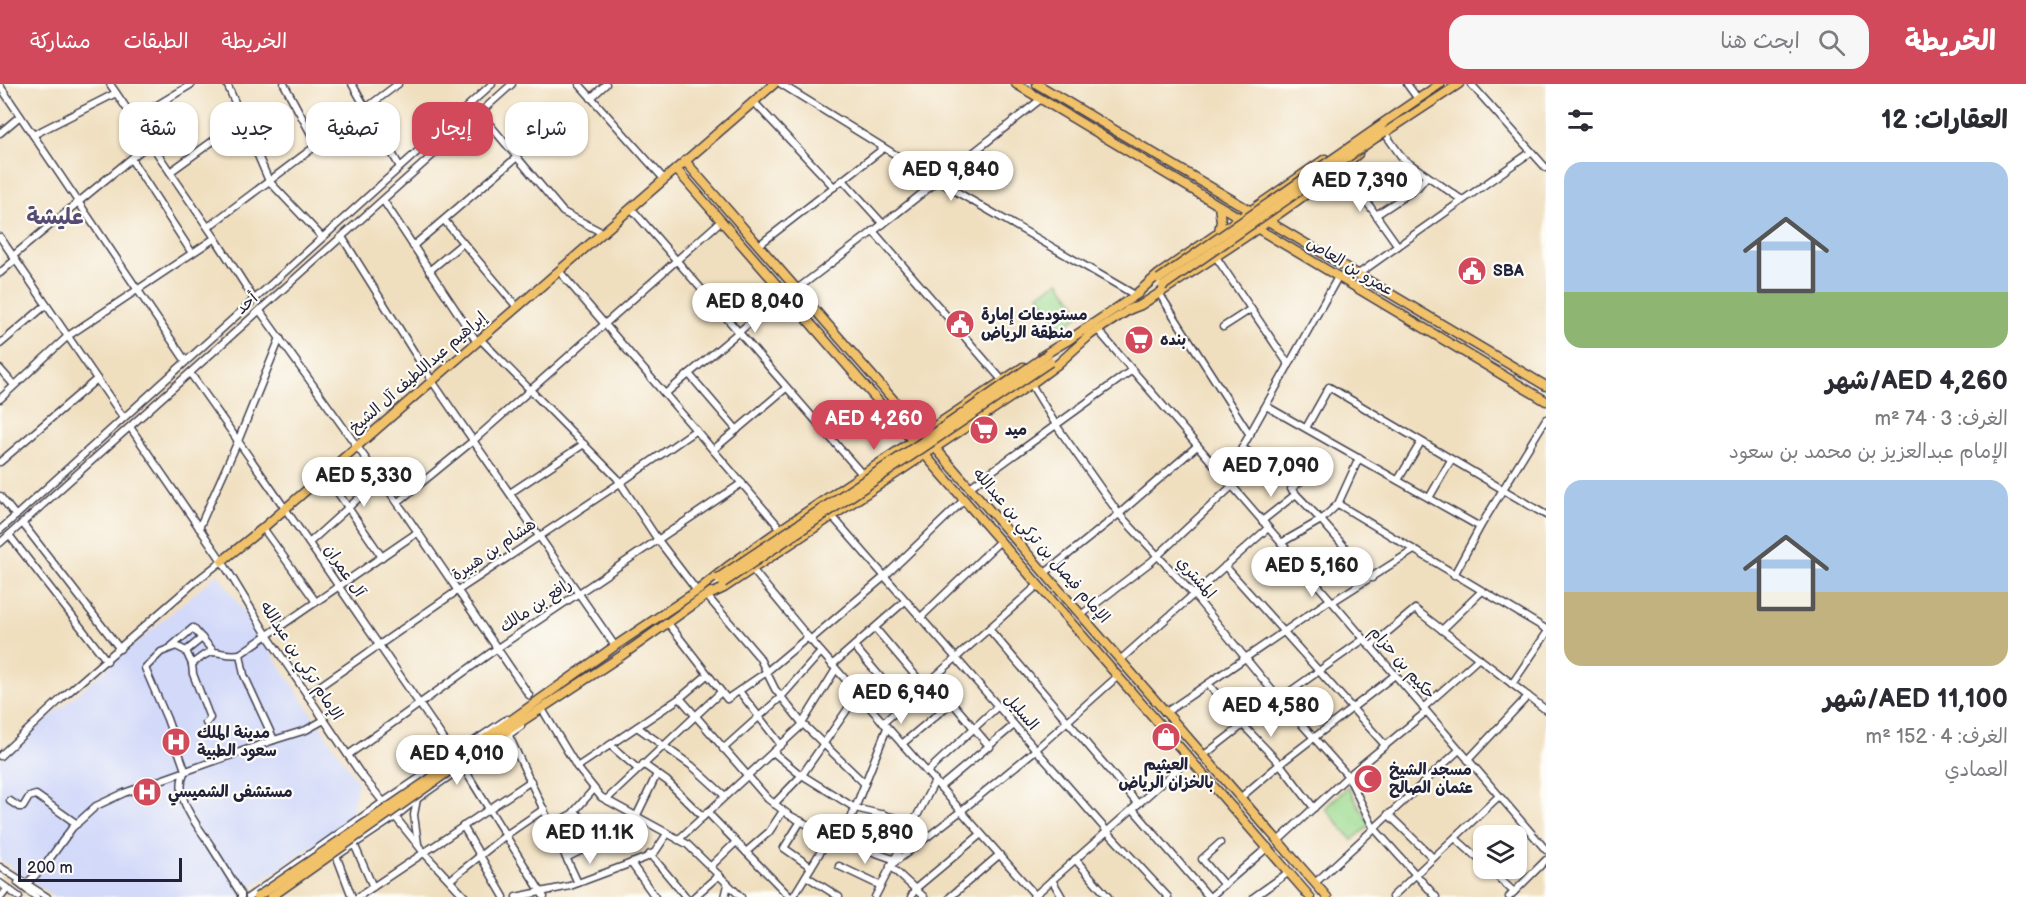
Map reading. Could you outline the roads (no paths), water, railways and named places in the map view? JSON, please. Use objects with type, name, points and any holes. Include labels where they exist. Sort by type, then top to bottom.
[{"type":"main road","name":"إبراهيم عبداللطيف آل الشيخ","points":[[222,561],[358,446],[774,84]]},
{"type":"main road","name":"عمرو بن العاص","points":[[1016,84],[1546,401]]},
{"type":"main road","name":"عمرو بن العاص","points":[[1037,84],[1546,386]]},
{"type":"main road","points":[[1135,295],[1160,286],[1216,257],[1257,229],[1342,167],[1383,128],[1440,84]]},
{"type":"main road","points":[[697,591],[721,581],[919,444],[1049,358],[1128,310],[1383,128],[1459,84]]},
{"type":"main road","points":[[271,897],[484,742],[531,699],[697,591],[781,529],[1002,380],[1070,339],[1135,295],[1159,274],[1249,210],[1354,140],[1383,128]]},
{"type":"main road","points":[[1158,169],[1164,160]]},
{"type":"main road","name":"الإمام فيصل بن تركي بن عبدالله","points":[[686,161],[1327,897]]},
{"type":"main road","name":"الإمام فيصل بن تركي بن عبدالله","points":[[676,169],[1310,897]]},
{"type":"main road","points":[[1219,206],[1221,221],[1219,231]]},
{"type":"main road","points":[[1307,258],[1313,248]]},
{"type":"main road","points":[[257,897],[484,742],[542,709],[707,596],[724,588],[1031,384],[1094,332]]},
{"type":"main road","points":[[1049,358],[1070,339]]},
{"type":"main road","points":[[707,596],[721,581]]},
{"type":"street","points":[[110,84],[122,102]]},
{"type":"street","points":[[159,102],[181,87],[192,84]]},
{"type":"street","points":[[227,84],[234,102]]},
{"type":"street","points":[[284,84],[306,125]]},
{"type":"street","points":[[352,84],[362,102]]},
{"type":"street","points":[[374,102],[398,84]]},
{"type":"street","name":"أحد","points":[[492,102],[512,84]]},
{"type":"street","points":[[579,84],[664,179]]},
{"type":"street","points":[[591,98],[606,84]]},
{"type":"street","points":[[781,84],[938,181],[1135,295]]},
{"type":"street","points":[[1407,84],[1418,99]]},
{"type":"street","points":[[1470,84],[1546,168]]},
{"type":"street","points":[[0,86],[185,360]]},
{"type":"street","name":"أحد","points":[[470,102],[487,86]]},
{"type":"street","points":[[33,135],[116,93]]},
{"type":"street","points":[[798,289],[1041,99]]},
{"type":"street","points":[[754,102],[834,187]]},
{"type":"street","points":[[0,134],[20,116]]},
{"type":"street","points":[[1383,128],[1403,159],[1462,200]]},
{"type":"street","points":[[493,129],[563,212],[603,233]]},
{"type":"street","points":[[170,171],[210,143]]},
{"type":"street","points":[[759,245],[884,148]]},
{"type":"street","points":[[1358,274],[1531,152]]},
{"type":"street","points":[[208,227],[306,153]]},
{"type":"street","points":[[0,273],[14,258],[135,156]]},
{"type":"street","points":[[159,156],[254,299]]},
{"type":"street","points":[[258,156],[269,181],[322,237]]},
{"type":"street","points":[[394,156],[400,166]]},
{"type":"street","name":"أحد","points":[[1,527],[16,516],[412,156]]},
{"type":"street","name":"أحد","points":[[0,543],[432,156]]},
{"type":"street","points":[[413,246],[516,157]]},
{"type":"street","points":[[131,159],[192,253]]},
{"type":"street","points":[[1342,167],[1398,246]]},
{"type":"street","points":[[1376,215],[1417,188],[1427,176]]},
{"type":"street","points":[[843,180],[883,224]]},
{"type":"street","points":[[383,200],[429,271],[479,341],[531,389],[620,483],[658,540],[697,591]]},
{"type":"street","points":[[631,208],[862,474]]},
{"type":"street","points":[[444,220],[517,307]]},
{"type":"street","points":[[398,502],[474,440],[721,221]]},
{"type":"street","points":[[873,231],[1002,380]]},
{"type":"street","points":[[0,237],[123,417]]},
{"type":"street","points":[[342,237],[432,381],[615,646]]},
{"type":"street","points":[[0,399],[68,336],[215,238]]},
{"type":"street","points":[[429,271],[463,243]]},
{"type":"street","points":[[1216,257],[1289,365]]},
{"type":"street","points":[[558,271],[781,529]]},
{"type":"street","points":[[1081,615],[1158,555],[1230,483],[1242,448],[1338,277]]},
{"type":"street","points":[[1160,286],[1250,435]]},
{"type":"street","points":[[665,394],[784,294]]},
{"type":"street","points":[[0,344],[46,305]]},
{"type":"street","points":[[1223,327],[1251,309]]},
{"type":"street","points":[[249,897],[531,699],[398,502],[260,311]]},
{"type":"street","name":"حكيم بن حزام","points":[[1094,332],[1132,370],[1546,850]]},
{"type":"street","points":[[199,528],[280,338]]},
{"type":"street","points":[[0,369],[15,385]]},
{"type":"street","points":[[970,487],[1132,370]]},
{"type":"street","name":"آل عمران","points":[[190,373],[286,508],[454,754]]},
{"type":"street","points":[[689,374],[737,430]]},
{"type":"street","points":[[0,462],[97,379]]},
{"type":"street","name":"المشتري","points":[[1031,384],[1056,425],[1119,514],[1193,594],[1280,700],[1347,776],[1373,827],[1436,897]]},
{"type":"street","points":[[1306,428],[1329,387],[1546,515]]},
{"type":"street","points":[[713,450],[786,388]]},
{"type":"street","points":[[1266,406],[1480,527]]},
{"type":"street","points":[[1454,575],[1480,527],[1546,418]]},
{"type":"street","name":"الإمام تركي بن عبدالله","points":[[130,427],[222,561],[267,635],[382,803],[424,854],[465,897]]},
{"type":"street","name":"هشام بن هبيرة","points":[[307,694],[696,430]]},
{"type":"street","points":[[1398,480],[1421,442]]},
{"type":"street","points":[[510,493],[584,444]]},
{"type":"street","points":[[1045,573],[1119,514],[1197,446]]},
{"type":"street","points":[[1242,448],[1300,482],[1291,489],[1372,578]]},
{"type":"street","points":[[1281,543],[1321,520],[1338,504],[1359,458]]},
{"type":"street","points":[[1429,498],[1451,460]]},
{"type":"street","points":[[325,474],[382,557]]},
{"type":"street","points":[[309,543],[381,478]]},
{"type":"street","name":"رافع بن مالك","points":[[348,755],[496,649],[742,483]]},
{"type":"street","points":[[1262,521],[1296,494]]},
{"type":"street","points":[[0,496],[16,516]]},
{"type":"street","points":[[668,623],[727,699],[765,673],[884,577],[964,500]]},
{"type":"street","points":[[1338,504],[1546,629]]},
{"type":"street","name":"السليل","points":[[832,516],[1107,831],[1168,897]]},
{"type":"street","points":[[22,524],[120,649]]},
{"type":"street","points":[[263,528],[316,602]]},
{"type":"street","points":[[1120,660],[1268,528]]},
{"type":"street","points":[[192,664],[202,656],[214,652],[230,656],[240,654],[418,532]]},
{"type":"street","points":[[9,535],[107,661]]},
{"type":"street","points":[[920,618],[1000,540]]},
{"type":"street","points":[[1165,713],[1283,632],[1414,550]]},
{"type":"street","name":"إبراهيم عبداللطيف آل الشيخ","points":[[0,756],[62,698],[222,561]]},
{"type":"street","points":[[1225,566],[1385,745]]},
{"type":"street","points":[[752,569],[1033,896],[1190,758]]},
{"type":"street","points":[[842,841],[885,725],[904,705],[1038,585]]},
{"type":"street","points":[[1442,630],[1482,591]]},
{"type":"street","points":[[707,596],[759,657],[765,673],[802,723],[865,784]]},
{"type":"street","points":[[678,840],[802,723],[834,667],[906,601]]},
{"type":"street","points":[[1370,647],[1415,609],[1546,710]]},
{"type":"street","points":[[170,648],[193,628],[214,652]]},
{"type":"street","points":[[876,628],[925,687]]},
{"type":"street","points":[[989,629],[1068,721],[1209,897],[1268,848]]},
{"type":"street","points":[[1512,684],[1546,634]]},
{"type":"street","points":[[186,651],[202,638]]},
{"type":"street","points":[[1203,756],[1364,639]]},
{"type":"street","points":[[206,723],[210,718],[186,651],[176,646],[161,652],[147,664],[146,668],[185,770],[181,780],[183,801],[241,897]]},
{"type":"street","points":[[855,646],[904,705]]},
{"type":"street","points":[[723,748],[782,697],[821,652]]},
{"type":"street","points":[[240,654],[239,660],[244,675],[274,740]]},
{"type":"street","points":[[1278,841],[1347,776],[1425,710],[1479,658]]},
{"type":"street","points":[[577,767],[680,698],[707,675]]},
{"type":"street","points":[[1240,798],[1395,675]]},
{"type":"street","points":[[890,866],[1036,749],[1118,676]]},
{"type":"street","points":[[933,680],[990,746]]},
{"type":"street","points":[[1208,684],[1243,726],[1280,764],[1314,808]]},
{"type":"street","points":[[739,691],[781,745]]},
{"type":"street","points":[[606,800],[721,692]]},
{"type":"street","points":[[774,804],[802,775],[858,694]]},
{"type":"street","points":[[1468,760],[1528,696]]},
{"type":"street","points":[[680,698],[746,776],[783,811],[830,836],[893,859]]},
{"type":"street","points":[[902,744],[952,702]]},
{"type":"street","points":[[927,772],[998,706]]},
{"type":"street","points":[[277,897],[336,855],[395,818],[417,799],[509,736],[542,709],[577,767],[601,797],[687,844],[741,897]]},
{"type":"street","points":[[26,884],[43,868],[77,824],[96,806],[185,770],[306,730],[324,720]]},
{"type":"street","points":[[940,787],[1014,724]]},
{"type":"street","points":[[637,727],[692,766],[725,796]]},
{"type":"street","points":[[509,736],[578,883]]},
{"type":"street","points":[[610,745],[667,781],[736,842],[792,897],[830,836]]},
{"type":"street","points":[[1315,883],[1459,750]]},
{"type":"street","points":[[773,752],[802,775],[855,808],[913,822]]},
{"type":"street","points":[[463,767],[543,895]]},
{"type":"street","points":[[566,858],[622,830],[636,818],[657,774]]},
{"type":"street","points":[[358,897],[531,781]]},
{"type":"street","points":[[876,897],[893,859],[935,781]]},
{"type":"street","points":[[551,825],[575,811],[594,789]]},
{"type":"street","points":[[10,801],[23,807],[32,794],[36,795],[77,824]]},
{"type":"street","points":[[1392,897],[1499,796]]},
{"type":"street","points":[[417,799],[414,815],[418,845]]},
{"type":"street","points":[[450,880],[544,808]]},
{"type":"street","points":[[575,811],[600,841]]},
{"type":"street","points":[[746,852],[769,832],[783,811]]},
{"type":"street","points":[[869,850],[883,814]]},
{"type":"street","points":[[1388,814],[1433,858]]},
{"type":"street","points":[[801,821],[784,848],[811,867]]},
{"type":"street","points":[[463,826],[504,897]]},
{"type":"street","points":[[516,897],[543,895],[631,863],[655,852],[667,834]]},
{"type":"street","points":[[911,897],[915,889],[981,834]]},
{"type":"street","points":[[1455,838],[1473,854]]},
{"type":"street","points":[[710,867],[736,842]]},
{"type":"street","points":[[356,843],[373,887]]},
{"type":"street","points":[[1220,843],[1202,859],[1224,885]]},
{"type":"street","points":[[650,854],[686,897]]},
{"type":"street","points":[[336,855],[351,897]]},
{"type":"street","points":[[950,897],[999,855]]},
{"type":"street","points":[[1075,859],[1108,897]]},
{"type":"street","points":[[1497,879],[1511,895],[1546,860]]},
{"type":"street","points":[[631,863],[656,897]]},
{"type":"street","points":[[839,866],[881,886]]},
{"type":"street","points":[[890,866],[924,897]]},
{"type":"street","points":[[0,869],[47,897]]},
{"type":"street","points":[[0,869],[36,897]]},
{"type":"street","points":[[1254,897],[1289,872]]},
{"type":"street","points":[[694,897],[719,875]]},
{"type":"street","points":[[806,876],[839,897]]},
{"type":"street","points":[[1052,880],[1062,897]]},
{"type":"street","points":[[0,883],[19,897]]},
{"type":"street","points":[[724,897],[728,885]]},
{"type":"street","points":[[0,897],[8,888]]},
{"type":"place","name":"SBA","points":[[1472,271]]},
{"type":"place","name":"مستودعات إمارة منطقة الرياض","points":[[960,324]]},
{"type":"place","name":"بنده","points":[[1139,340]]},
{"type":"place","name":"ميد","points":[[984,430]]},
{"type":"place","name":"العيثيم بالخزان الرياض","points":[[1166,737]]},
{"type":"place","name":"مدينة الملك سعود الطبية","points":[[176,742]]},
{"type":"place","name":"مسجد الشيخ عثمان الصالح","points":[[1368,779]]},
{"type":"place","name":"مستشفى الشميسي","points":[[147,792]]},
{"type":"district","name":"عليشة","points":[[55,217]]}]
